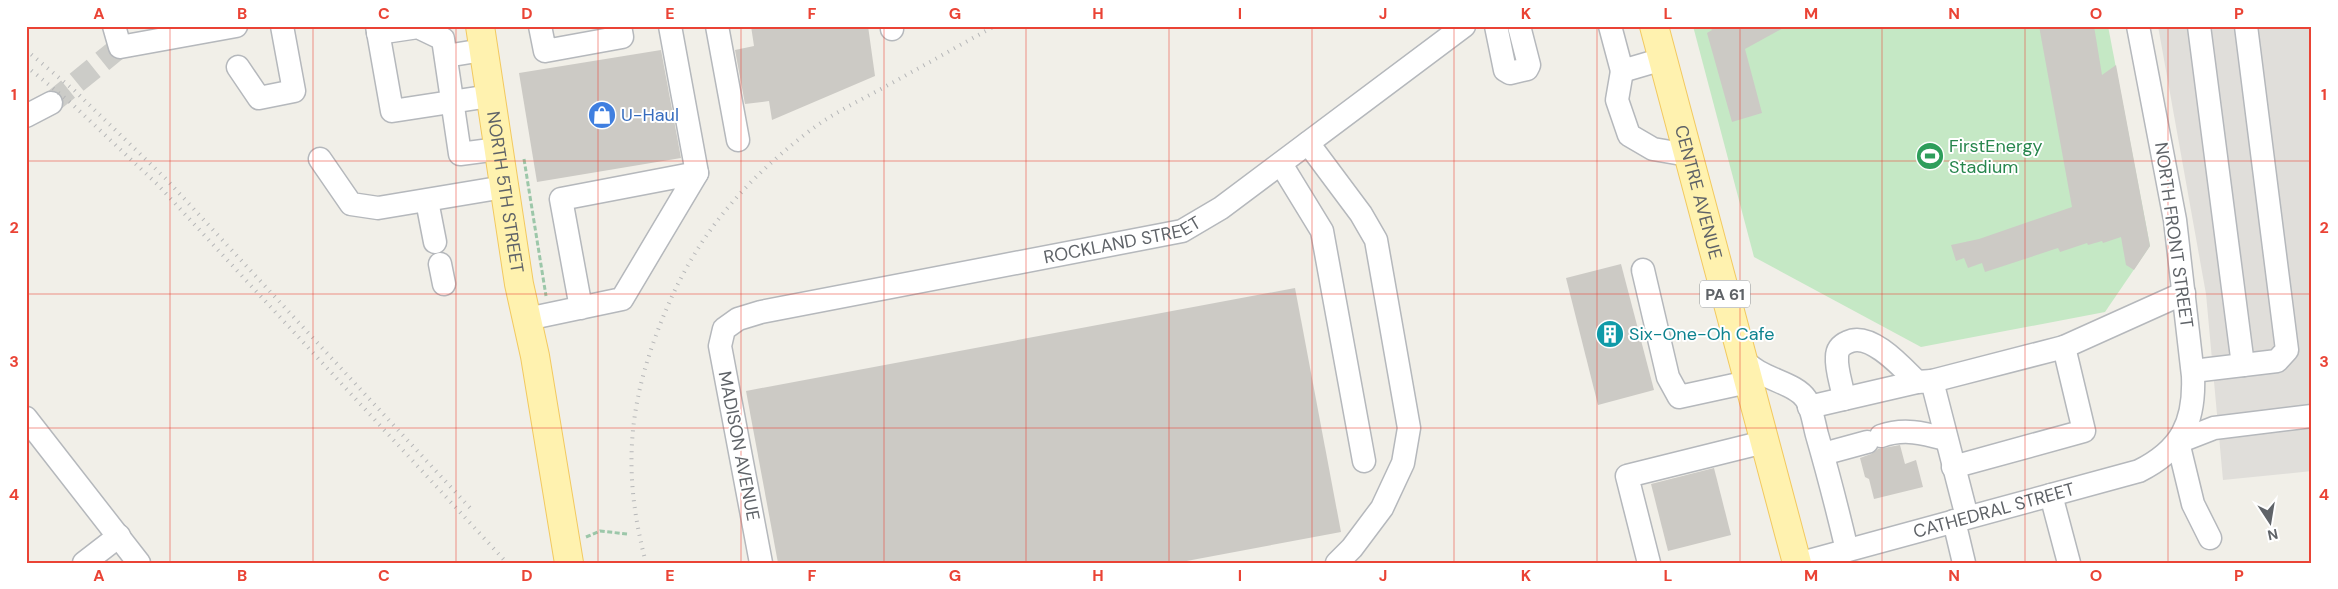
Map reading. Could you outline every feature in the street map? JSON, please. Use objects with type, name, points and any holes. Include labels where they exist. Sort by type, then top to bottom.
[{"type":"main road","name":"CENTRE AVENUE","points":[[1654,26],[1797,563]]},
{"type":"main road","name":"NORTH 5TH STREET","points":[[482,38],[519,284],[535,356],[569,563]]},
{"type":"street","points":[[117,36],[236,26]]},
{"type":"street","points":[[238,67],[259,98],[294,91],[282,26]]},
{"type":"street","points":[[540,26],[545,51],[621,32]]},
{"type":"street","points":[[527,319],[622,299],[697,173],[670,26]]},
{"type":"street","points":[[717,26],[738,140]]},
{"type":"street","name":"ROCKLAND STREET","points":[[724,329],[738,319],[761,312],[1182,231],[1221,208],[1464,26]]},
{"type":"street","points":[[1496,26],[1505,70],[1510,73],[1527,69],[1529,65],[1519,26]]},
{"type":"street","points":[[1610,26],[1622,71],[1617,100],[1629,135],[1653,149],[1688,155]]},
{"type":"street","name":"NORTH FRONT STREET","points":[[2138,26],[2175,220],[2193,371],[2194,394],[2191,412],[2178,442]]},
{"type":"street","points":[[2199,26],[2243,365]]},
{"type":"street","points":[[2193,371],[2277,361],[2287,350],[2246,26]]},
{"type":"street","points":[[490,96],[453,102],[392,112],[378,30],[418,27],[443,39],[453,102],[460,154],[498,149]]},
{"type":"street","points":[[446,56],[482,38]]},
{"type":"street","points":[[1622,71],[1663,59]]},
{"type":"street","points":[[26,116],[51,103]]},
{"type":"street","points":[[1308,143],[1361,214],[1376,240],[1408,428],[1403,463],[1382,508],[1352,548],[1337,563]]},
{"type":"street","points":[[320,158],[351,204],[378,208],[504,187]]},
{"type":"street","points":[[1281,164],[1322,231],[1364,461]]},
{"type":"street","points":[[581,308],[562,199],[697,173]]},
{"type":"street","points":[[427,201],[436,242]]},
{"type":"street","points":[[1643,270],[1668,377],[1679,396],[1750,368],[1759,374],[1794,389],[1806,398],[1852,554]]},
{"type":"street","points":[[1809,407],[1924,382],[2064,347],[2184,293]]},
{"type":"street","name":"MADISON AVENUE","points":[[724,329],[720,346],[761,563]]},
{"type":"street","points":[[1844,399],[1837,355],[1841,346],[1861,338],[1871,342],[1924,382],[1953,467],[1964,563]]},
{"type":"street","points":[[1953,467],[2084,431],[2064,347]]},
{"type":"street","points":[[2210,538],[2192,504],[2178,442],[2214,428],[2312,416]]},
{"type":"street","points":[[26,418],[36,446],[119,536],[139,563]]},
{"type":"street","points":[[1823,454],[1890,433],[1913,431],[1945,439]]},
{"type":"street","points":[[1648,563],[1627,476],[1764,442]]},
{"type":"street","name":"CATHEDRAL STREET","points":[[1801,563],[1852,554],[1960,519],[2139,471],[2157,461],[2178,442]]},
{"type":"street","points":[[2050,495],[2069,563]]},
{"type":"street","points":[[84,563],[119,536]]},
{"type":"path","points":[[585,537],[600,531],[627,534]]},
{"type":"shaded area","points":[[2158,26],[2312,26],[2312,471],[2223,480],[2206,294]]},
{"type":"green space","name":"FirstEnergy Stadium","points":[[1693,26],[2108,26],[2150,246],[2105,312],[1921,347],[1754,257]]},
{"type":"building","points":[[751,26],[868,26],[875,76],[772,120],[769,101],[745,104],[735,50],[754,46]]},
{"type":"building","points":[[1709,26],[1787,26],[1745,49],[1762,113],[1732,122],[1707,33],[1712,30]]},
{"type":"building","points":[[2039,26],[2094,26],[2102,75],[2116,65],[2150,246],[2134,270],[2126,265],[2121,237],[2103,243],[2102,241],[2088,245],[2087,243],[2060,252],[2058,248],[1985,272],[1982,263],[1968,268],[1964,258],[1956,261],[1951,245],[1979,239],[2072,207]]},
{"type":"building","name":"U-Haul","points":[[661,50],[681,158],[537,182],[519,73]]},
{"type":"building","name":"Six-One-Oh Cafe","points":[[1621,264],[1654,390],[1598,405],[1566,278]]},
{"type":"building","points":[[1295,288],[1341,532],[1176,563],[778,563],[746,391]]},
{"type":"building","points":[[1900,445],[1905,464],[1916,460],[1923,487],[1874,499],[1869,479],[1865,477],[1860,458],[1878,449]]},
{"type":"building","points":[[1714,468],[1731,535],[1668,551],[1651,484]]},
{"type":"tunnel","points":[[51,103],[120,47]]},
{"type":"railway","points":[[646,563],[634,506],[632,478],[632,451],[638,397],[654,341],[667,308],[697,250],[714,224],[734,200],[781,154],[808,132],[825,120],[995,26]]},
{"type":"railway","points":[[26,50],[75,91],[166,179],[472,510]]},
{"type":"railway","points":[[26,66],[71,103],[158,185],[507,563]]},
{"type":"place","name":"U-Haul","points":[[602,115]]},
{"type":"place","name":"FirstEnergy Stadium","points":[[1930,156]]},
{"type":"place","name":"Six-One-Oh Cafe","points":[[1610,334]]}]
